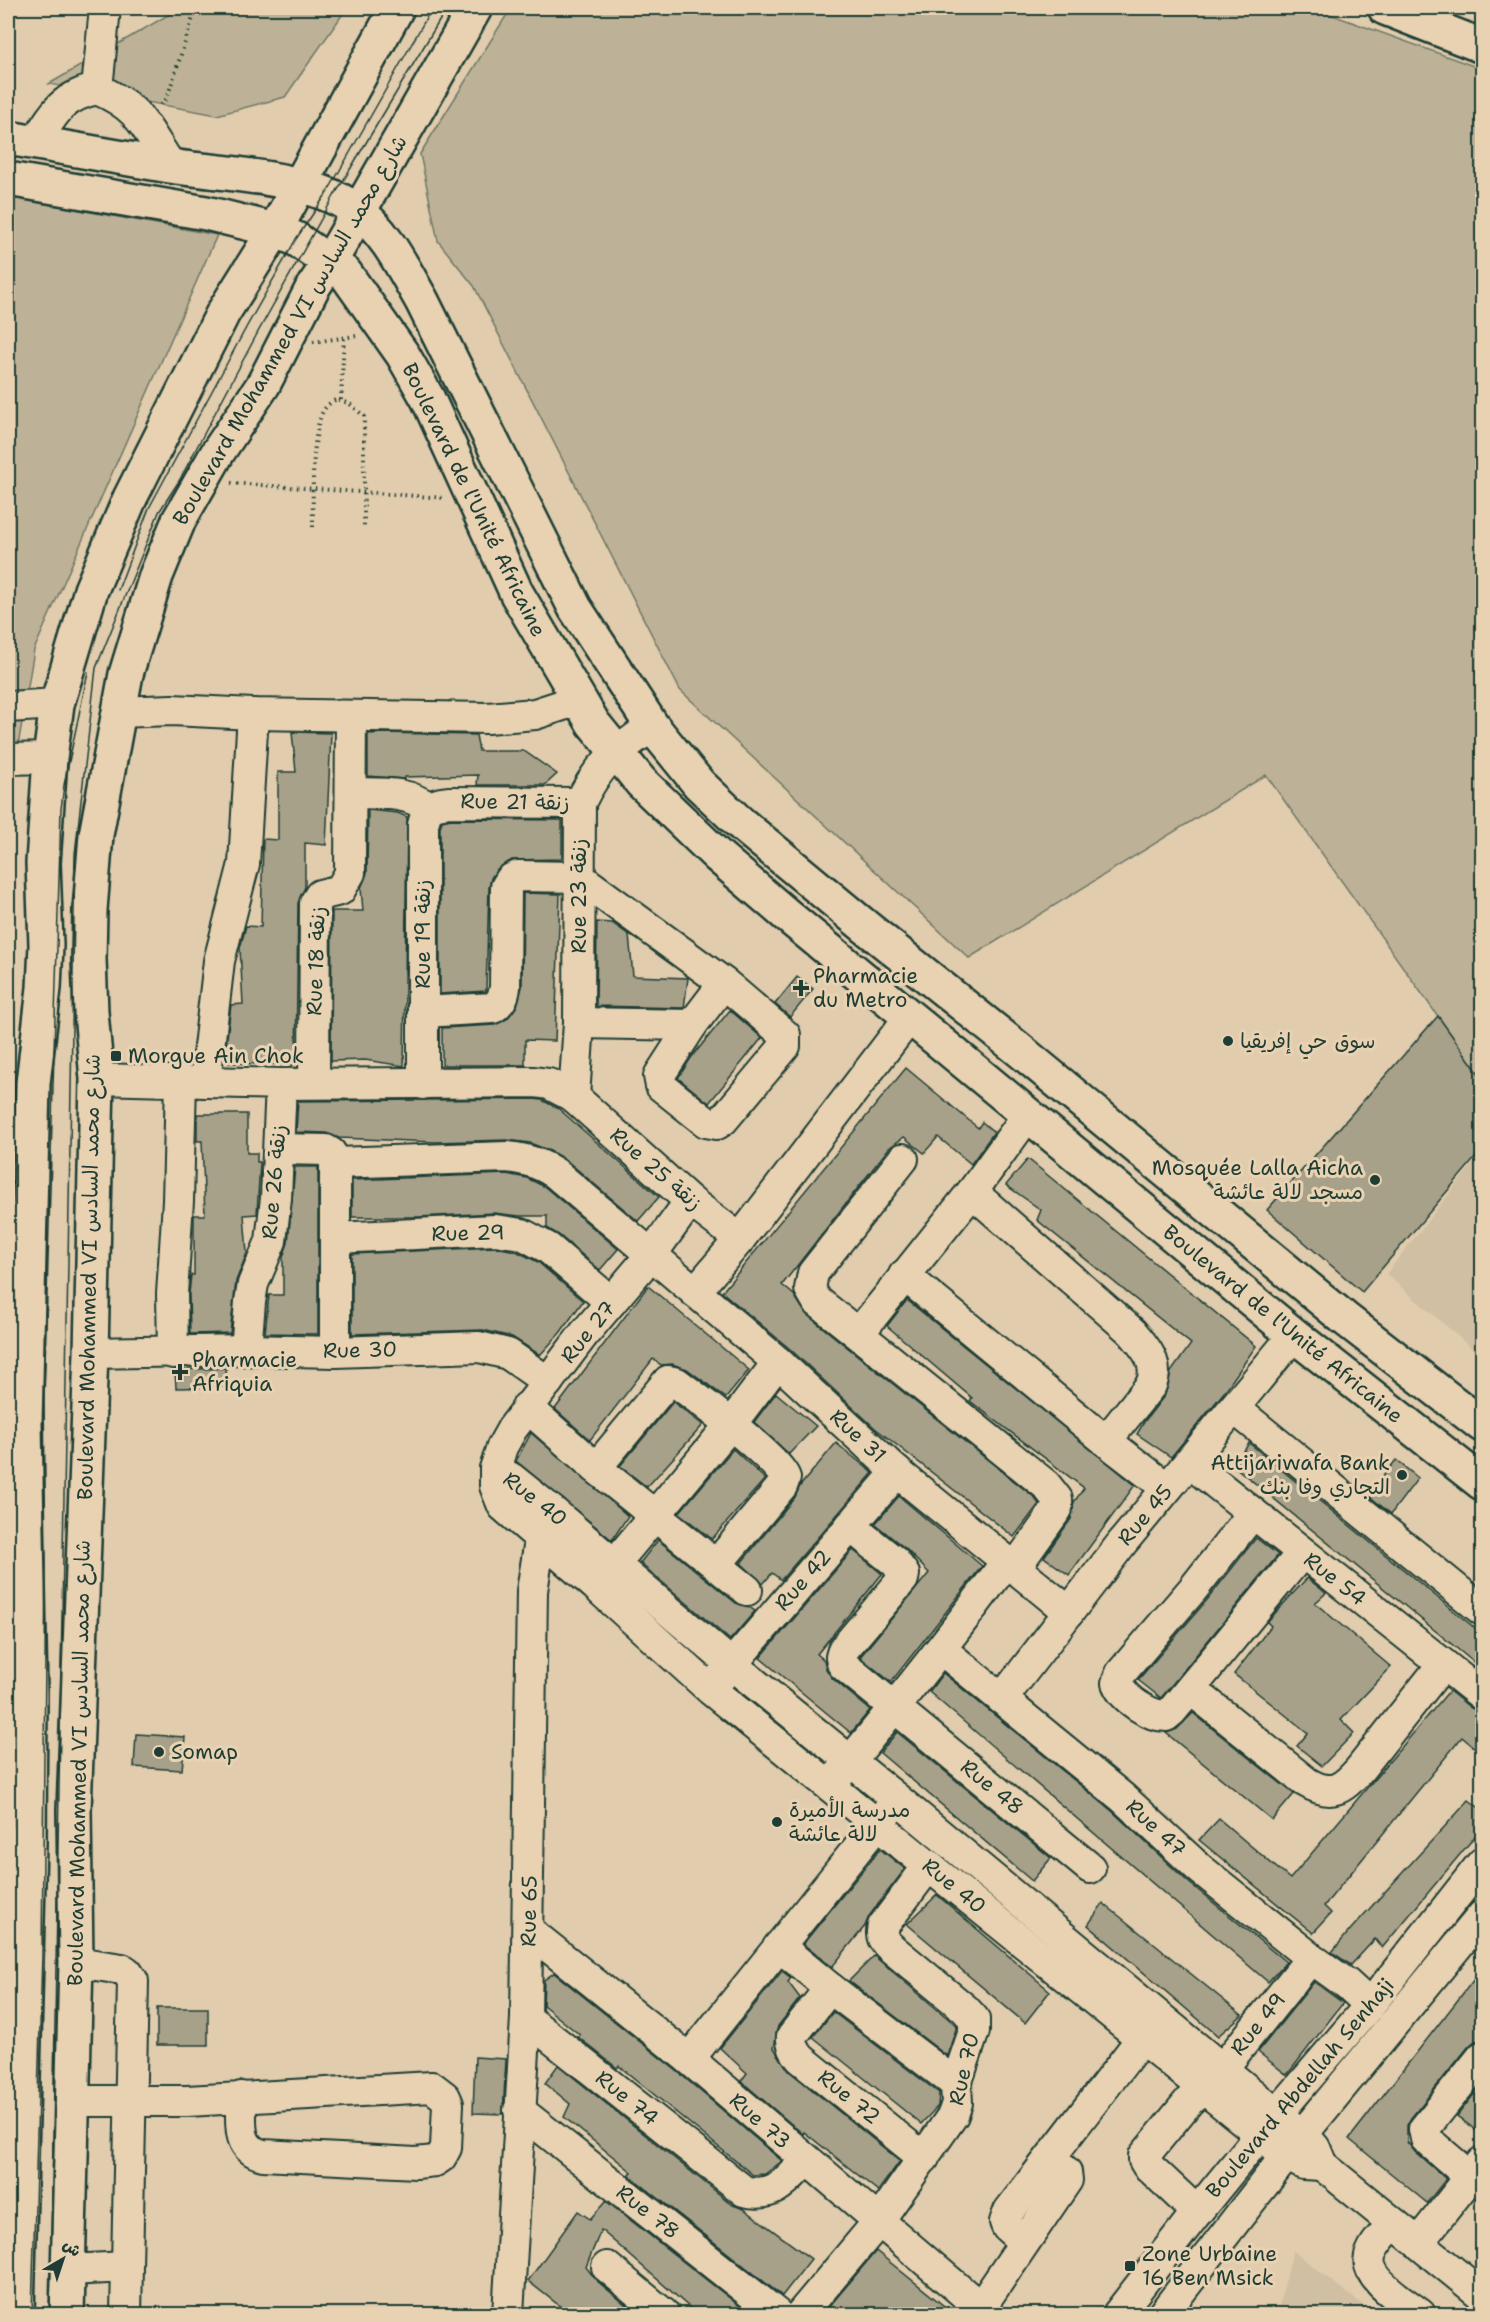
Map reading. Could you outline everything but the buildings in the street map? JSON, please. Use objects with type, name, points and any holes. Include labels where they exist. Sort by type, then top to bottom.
[{"type":"main road","points":[[17,2314],[19,1694],[17,1464],[33,1083],[44,988],[46,945],[43,863],[50,758],[57,704],[90,590],[130,498],[223,313],[275,230],[397,8]]},
{"type":"main road","name":"Boulevard Mohammed VI شارع محمد السادس","points":[[67,2314],[76,1962],[74,1810],[91,1353],[97,1079],[90,1001],[90,910],[96,835],[126,674],[156,576],[179,520],[200,480],[263,385],[313,287],[330,262],[357,211],[475,8]]},
{"type":"main road","points":[[1384,8],[1482,46]]},
{"type":"main road","name":"Boulevard de l'Unité Africaine","points":[[22,140],[171,166],[299,184],[334,196],[357,211],[389,247],[440,335],[575,608],[652,726],[699,784],[739,822],[789,864],[1017,1048],[1344,1318],[1482,1425]]},
{"type":"main road","name":"Boulevard de l'Unité Africaine","points":[[8,179],[206,213],[275,230],[296,239],[345,273],[385,329],[428,399],[517,594],[578,700],[593,723],[640,782],[718,856],[909,1018],[1294,1335],[1482,1483]]},
{"type":"street","points":[[97,89],[105,8]]},
{"type":"street","points":[[22,140],[72,96],[97,89],[117,98],[131,108],[145,124],[153,141],[171,166]]},
{"type":"street","points":[[118,712],[172,710],[253,714],[488,718],[522,716],[551,710],[578,700]]},
{"type":"street","points":[[8,707],[57,704]]},
{"type":"street","points":[[173,1353],[172,1294],[178,1202],[193,1081],[219,961],[244,864],[253,714]]},
{"type":"street","name":"Rue 18 زنقة","points":[[314,1082],[315,903],[320,895],[340,890],[350,873],[351,716]]},
{"type":"street","name":"Rue 23 زنقة","points":[[574,1097],[579,1023],[580,803],[591,781],[605,762],[652,726]]},
{"type":"street","points":[[8,759],[50,758]]},
{"type":"street","points":[[351,793],[409,796],[439,805]]},
{"type":"street","name":"Rue 21 زنقة","points":[[439,805],[580,803]]},
{"type":"street","name":"Rue 19 زنقة","points":[[423,1084],[423,825],[425,813],[439,805]]},
{"type":"street","points":[[423,1012],[493,1008],[497,1005],[504,995],[505,987],[506,886],[518,876],[579,878],[724,983],[778,1028],[787,1039],[785,1046],[723,1120],[717,1124],[706,1122],[659,1082],[662,1071],[692,1025],[724,983]]},
{"type":"street","points":[[695,1292],[740,1239],[909,1018]]},
{"type":"street","points":[[579,1023],[692,1025]]},
{"type":"street","name":"Rue 25 زنقة","points":[[97,1079],[281,1084],[314,1082],[423,1084],[534,1082],[549,1084],[574,1097],[690,1201],[740,1239]]},
{"type":"street","name":"Rue 26 زنقة","points":[[246,1350],[253,1284],[271,1241],[279,1149],[281,1084]]},
{"type":"street","points":[[858,1333],[972,1192],[1028,1116]]},
{"type":"street","points":[[279,1149],[326,1150],[331,1153],[335,1163],[335,1352]]},
{"type":"street","name":"Rue 31","points":[[335,1163],[507,1157],[534,1161],[555,1173],[778,1362],[897,1472],[1069,1612]]},
{"type":"street","points":[[829,1786],[1058,1509],[1054,1494],[1046,1485],[817,1301],[810,1289],[811,1277],[903,1159]]},
{"type":"street","points":[[972,1192],[1132,1332],[1152,1357],[1154,1377],[1151,1385],[1106,1441]]},
{"type":"street","name":"Rue 27","points":[[495,1469],[507,1438],[527,1407],[651,1255],[690,1201]]},
{"type":"street","name":"Rue 29","points":[[336,1238],[495,1230],[522,1234],[548,1248],[611,1302]]},
{"type":"street","points":[[904,1275],[1106,1441],[1167,1488]]},
{"type":"street","name":"Rue 45","points":[[1002,1699],[1122,1543],[1294,1335]]},
{"type":"street","name":"Rue 30","points":[[91,1353],[246,1350],[335,1352],[479,1347],[508,1354],[548,1382]]},
{"type":"street","points":[[605,1575],[730,1424],[778,1362]]},
{"type":"street","points":[[596,1468],[664,1383],[668,1381],[677,1383],[730,1424],[781,1468],[785,1478],[783,1486],[716,1565]]},
{"type":"street","points":[[527,1407],[596,1468],[747,1590]]},
{"type":"street","points":[[1234,1408],[1482,1610]]},
{"type":"street","name":"Rue 54","points":[[1189,1462],[1482,1695]]},
{"type":"street","name":"Rue 40","points":[[1214,2078],[1140,2039],[929,1865],[711,1690],[605,1575],[552,1511],[512,1478],[495,1469],[495,1486],[503,1506],[540,1540],[605,1575],[731,1664],[1160,2015],[1214,2078],[1294,2145],[1303,2164],[1322,2165],[1393,2223]]},
{"type":"street","name":"Rue 42","points":[[711,1690],[897,1472]]},
{"type":"street","name":"Rue 65","points":[[515,2309],[519,2110],[526,2018],[529,1931],[532,1591],[540,1540],[552,1511]]},
{"type":"street","points":[[1253,1513],[1193,1589],[1121,1673],[1117,1683],[1124,1694],[1146,1711],[1161,1716],[1172,1712],[1302,1553]]},
{"type":"street","name":"Rue 48","points":[[850,1526],[896,1562],[904,1574],[903,1579],[843,1650],[841,1658],[843,1665],[1090,1868]]},
{"type":"street","name":"Rue 47","points":[[942,1650],[1123,1797],[1199,1868],[1347,1984],[1370,2005]]},
{"type":"street","points":[[1192,1690],[1306,1782],[1320,1790],[1335,1790],[1349,1781],[1443,1664]]},
{"type":"street","points":[[689,2059],[897,1799]]},
{"type":"street","name":"Boulevard Abdellah Senhaji","points":[[1118,2314],[1197,2212],[1370,2005],[1482,1863]]},
{"type":"street","name":"Rue 70","points":[[801,2314],[878,2222],[953,2115],[957,2103],[956,2084],[974,2031],[974,2019],[890,1947],[882,1939],[881,1933],[883,1926],[929,1865]]},
{"type":"street","name":"Boulevard Abdellah Senhaji","points":[[1163,2314],[1294,2145],[1482,1916]]},
{"type":"street","name":"Rue 73","points":[[529,1931],[689,2059],[984,2311]]},
{"type":"street","points":[[779,1946],[956,2084]]},
{"type":"street","name":"Rue 49","points":[[1197,2212],[1144,2160],[1146,2152],[1189,2101],[1214,2078],[1311,1958]]},
{"type":"street","points":[[76,1962],[122,1969],[133,1981],[126,2314]]},
{"type":"street","name":"Rue 72","points":[[830,1988],[797,2028],[791,2041],[800,2058],[924,2158]]},
{"type":"street","points":[[984,2311],[1024,2242],[1067,2180],[1066,2172],[1051,2158],[1160,2015]]},
{"type":"street","name":"Rue 74","points":[[526,2018],[744,2191],[763,2194],[783,2183],[806,2160]]},
{"type":"street","points":[[1418,2243],[1476,2170],[1426,2139],[1424,2129],[1482,2057]]},
{"type":"street","points":[[72,2101],[187,2101],[241,2097],[432,2087],[445,2097],[448,2104],[446,2148],[441,2157],[435,2161],[416,2163],[254,2153],[244,2142],[241,2097]]},
{"type":"street","name":"Rue 78","points":[[519,2110],[777,2314]]},
{"type":"street","points":[[1419,2314],[1376,2279],[1370,2266],[1369,2260],[1374,2247],[1393,2223],[1482,2295]]},
{"type":"street","points":[[69,2270],[126,2267]]},
{"type":"street","points":[[607,2267],[664,2314]]},
{"type":"path","points":[[145,124],[167,98],[196,8]]},
{"type":"path","points":[[285,344],[359,336],[385,329]]},
{"type":"path","points":[[340,400],[344,337]]},
{"type":"path","points":[[313,527],[314,454],[317,432],[324,408],[337,399],[350,404],[364,416],[364,527]]},
{"type":"path","points":[[200,480],[474,500]]},
{"type":"shaded area","points":[[180,8],[347,8],[285,97],[217,115],[49,84]]},
{"type":"shaded area","points":[[511,8],[1313,8],[1482,69],[1482,1078],[1266,775],[969,958],[680,690],[474,286],[438,241],[420,154]]},
{"type":"shaded area","points":[[8,197],[217,235],[34,650],[11,788],[8,788]]},
{"type":"shaded area","points":[[1482,1152],[1482,1357],[1386,1274]]},
{"type":"shaded area","points":[[1293,2251],[1374,2314],[1277,2314]]},
{"type":"tram line","points":[[118,590],[149,508],[247,326],[296,239],[327,193],[432,8]]},
{"type":"tram line","points":[[50,2314],[75,854],[96,668],[159,512],[179,481],[334,196],[447,8]]},
{"type":"tram line","points":[[32,2314],[42,1954],[46,1562],[44,1399],[61,809],[88,672]]},
{"type":"place","name":"Pharmacie du Metro","points":[[801,988]]},
{"type":"place","name":"سوق حي إفريقيا","points":[[1228,1041]]},
{"type":"place","name":"Morgue Ain Chok","points":[[116,1056]]},
{"type":"place","name":"Mosquée Lalla Aicha مسجد لالة عائشة","points":[[1375,1180]]},
{"type":"place","name":"Pharmacie Afriquia","points":[[180,1372]]},
{"type":"place","name":"Attijariwafa Bank التجاري وفا بنك","points":[[1402,1475]]},
{"type":"place","name":"Somap","points":[[159,1752]]},
{"type":"place","name":"مدرسة الأميرة لالة عائشة","points":[[777,1822]]},
{"type":"place","name":"Zone Urbaine 16 Ben Msick","points":[[1130,2266]]}]
